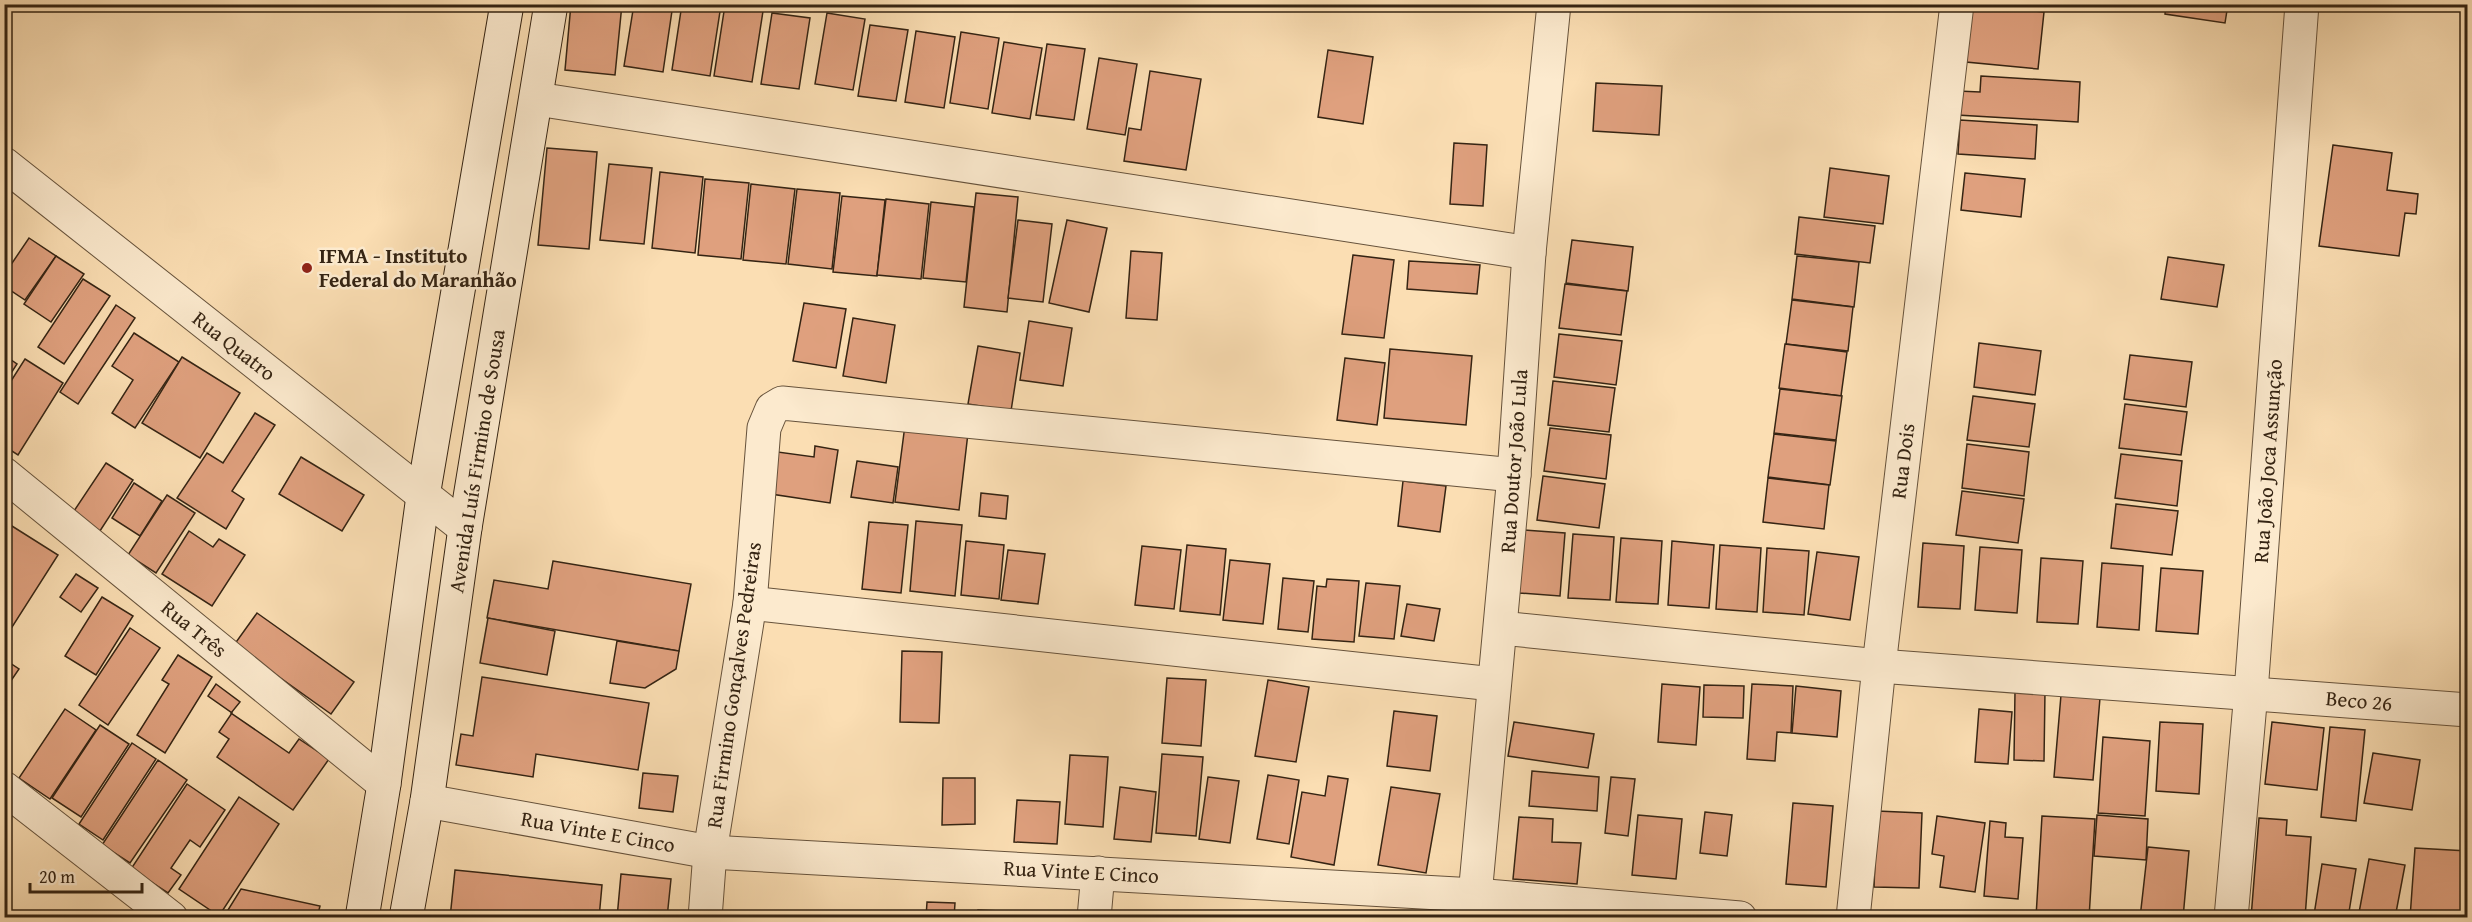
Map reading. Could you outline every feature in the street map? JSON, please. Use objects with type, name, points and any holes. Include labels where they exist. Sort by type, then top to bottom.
[{"type":"street","name":"Rua Doutor João Lula","points":[[1474,906],[1514,475],[1529,253],[1554,4]]},
{"type":"street","name":"Rua Dois","points":[[1853,918],[1879,666],[1957,4]]},
{"type":"street","name":"Rua João Joca Assunção","points":[[2231,918],[2251,692],[2302,4]]},
{"type":"street","points":[[362,918],[384,784],[423,496],[505,18],[549,20]]},
{"type":"street","name":"Avenida Luís Firmino de Sousa","points":[[406,918],[427,801],[465,528],[549,20]]},
{"type":"street","points":[[537,99],[1529,253]]},
{"type":"street","name":"Rua Quatro","points":[[4,164],[465,528]]},
{"type":"street","name":"Rua Firmino Gonçalves Pedreiras","points":[[705,918],[710,852],[750,603],[764,428],[772,410],[782,403],[1514,475]]},
{"type":"street","name":"Rua Três","points":[[4,474],[384,784]]},
{"type":"street","points":[[750,603],[1493,684]]},
{"type":"street","name":"Beco 26","points":[[1501,628],[1879,666],[2468,710]]},
{"type":"street","points":[[4,788],[171,918]]},
{"type":"street","name":"Rua Vinte E Cinco","points":[[427,801],[710,852],[1098,873],[1474,906],[1740,918]]},
{"type":"street","points":[[1094,918],[1098,873]]},
{"type":"building","points":[[571,4],[622,4],[615,75],[565,70]]},
{"type":"building","points":[[634,4],[673,4],[663,72],[624,66]]},
{"type":"building","points":[[682,4],[721,5],[710,76],[672,70]]},
{"type":"building","points":[[2166,4],[2228,4],[2225,23],[2165,14]]},
{"type":"building","points":[[725,5],[763,11],[752,82],[714,76]]},
{"type":"building","points":[[1972,5],[2044,12],[2038,69],[1966,62]]},
{"type":"building","points":[[772,13],[810,18],[799,89],[761,84]]},
{"type":"building","points":[[827,13],[865,19],[853,90],[815,84]]},
{"type":"building","points":[[870,25],[908,30],[896,101],[858,96]]},
{"type":"building","points":[[916,31],[955,37],[944,108],[905,102]]},
{"type":"building","points":[[961,32],[999,38],[988,109],[950,103]]},
{"type":"building","points":[[1004,42],[1042,48],[1030,119],[992,113]]},
{"type":"building","points":[[1047,44],[1085,49],[1074,120],[1036,115]]},
{"type":"building","points":[[1328,50],[1373,57],[1363,124],[1318,117]]},
{"type":"building","points":[[1099,58],[1137,64],[1125,135],[1087,129]]},
{"type":"building","points":[[1150,71],[1201,79],[1186,170],[1124,161],[1129,128],[1141,130]]},
{"type":"building","points":[[1981,76],[2080,82],[2078,122],[1957,115],[1958,91],[1980,92]]},
{"type":"building","points":[[1596,83],[1662,86],[1659,135],[1593,131]]},
{"type":"building","points":[[1960,120],[2037,125],[2035,159],[1958,154]]},
{"type":"building","points":[[1454,143],[1487,145],[1483,206],[1450,204]]},
{"type":"building","points":[[2333,145],[2392,153],[2387,190],[2418,194],[2416,214],[2405,213],[2399,256],[2319,246]]},
{"type":"building","points":[[547,148],[597,152],[589,249],[538,245]]},
{"type":"building","points":[[609,164],[652,168],[644,244],[600,240]]},
{"type":"building","points":[[1830,168],[1889,176],[1883,224],[1824,217]]},
{"type":"building","points":[[660,172],[703,177],[695,253],[652,248]]},
{"type":"building","points":[[1965,173],[2025,179],[2021,217],[1961,210]]},
{"type":"building","points":[[705,179],[749,183],[741,259],[698,255]]},
{"type":"building","points":[[751,184],[795,189],[786,264],[743,260]]},
{"type":"building","points":[[797,189],[840,193],[832,269],[788,264]]},
{"type":"building","points":[[976,193],[1018,197],[1007,312],[964,307]]},
{"type":"building","points":[[842,196],[885,200],[877,276],[833,272]]},
{"type":"building","points":[[886,199],[929,204],[921,279],[877,275]]},
{"type":"building","points":[[931,202],[974,207],[966,282],[923,278]]},
{"type":"building","points":[[1799,217],[1875,226],[1870,263],[1795,254]]},
{"type":"building","points":[[1018,220],[1052,224],[1043,302],[1008,298]]},
{"type":"building","points":[[1067,220],[1107,228],[1089,312],[1049,303]]},
{"type":"building","points":[[29,238],[56,256],[25,300],[4,286],[4,275]]},
{"type":"building","points":[[1572,240],[1633,247],[1628,291],[1566,283]]},
{"type":"building","points":[[1131,251],[1162,253],[1157,320],[1126,318]]},
{"type":"building","points":[[1353,255],[1394,260],[1384,338],[1342,334]]},
{"type":"building","points":[[56,256],[84,274],[51,322],[24,304]]},
{"type":"building","points":[[1797,256],[1859,262],[1854,307],[1792,299]]},
{"type":"building","points":[[2168,257],[2224,265],[2217,307],[2161,299]]},
{"type":"building","points":[[1409,261],[1480,265],[1477,294],[1407,289]]},
{"type":"building","points":[[83,279],[110,296],[64,364],[38,347]]},
{"type":"building","points":[[1565,284],[1627,291],[1621,335],[1559,328]]},
{"type":"building","points":[[1792,300],[1853,307],[1848,351],[1786,344]]},
{"type":"building","points":[[804,303],[846,309],[836,368],[793,361]]},
{"type":"building","points":[[116,305],[135,318],[78,404],[60,392]]},
{"type":"building","points":[[853,318],[895,325],[886,383],[843,376]]},
{"type":"building","points":[[1029,321],[1072,328],[1063,386],[1020,380]]},
{"type":"building","points":[[134,333],[179,362],[135,428],[112,413],[133,380],[112,366]]},
{"type":"building","points":[[1559,334],[1622,341],[1616,385],[1554,377]]},
{"type":"building","points":[[1979,343],[2041,351],[2035,395],[1974,387]]},
{"type":"building","points":[[1785,344],[1847,352],[1841,396],[1779,388]]},
{"type":"building","points":[[978,346],[1020,353],[1011,411],[968,404]]},
{"type":"building","points":[[1390,349],[1472,356],[1466,425],[1384,418]]},
{"type":"building","points":[[4,355],[17,364],[4,384]]},
{"type":"building","points":[[2130,355],[2192,362],[2186,407],[2124,399]]},
{"type":"building","points":[[182,357],[240,393],[200,458],[142,423]]},
{"type":"building","points":[[1345,358],[1385,363],[1377,425],[1337,420]]},
{"type":"building","points":[[25,359],[63,383],[18,455],[4,446],[4,392]]},
{"type":"building","points":[[1553,381],[1615,388],[1609,432],[1548,425]]},
{"type":"building","points":[[1780,389],[1842,396],[1836,440],[1774,433]]},
{"type":"building","points":[[1973,396],[2035,404],[2029,447],[1967,440]]},
{"type":"building","points":[[2125,404],[2187,412],[2181,455],[2119,448]]},
{"type":"building","points":[[255,413],[275,425],[232,491],[244,499],[226,529],[177,498],[207,453],[223,463]]},
{"type":"building","points":[[905,425],[968,433],[959,510],[895,502]]},
{"type":"building","points":[[1550,428],[1611,435],[1606,479],[1544,471]]},
{"type":"building","points":[[1774,434],[1836,441],[1830,485],[1768,477]]},
{"type":"building","points":[[1967,444],[2029,452],[2024,496],[1962,488]]},
{"type":"building","points":[[815,446],[838,450],[830,503],[771,494],[778,452],[814,457]]},
{"type":"building","points":[[2121,454],[2182,461],[2177,506],[2115,498]]},
{"type":"building","points":[[301,457],[364,495],[342,531],[279,494]]},
{"type":"building","points":[[857,461],[898,467],[893,503],[851,497]]},
{"type":"building","points":[[106,463],[133,480],[98,534],[70,517]]},
{"type":"building","points":[[1543,476],[1605,484],[1599,528],[1537,520]]},
{"type":"building","points":[[1768,478],[1829,485],[1824,529],[1763,522]]},
{"type":"building","points":[[1403,481],[1446,486],[1440,532],[1398,526]]},
{"type":"building","points":[[134,483],[162,501],[140,536],[112,518]]},
{"type":"building","points":[[1962,491],[2024,499],[2018,543],[1956,535]]},
{"type":"building","points":[[981,493],[1008,496],[1006,519],[979,516]]},
{"type":"building","points":[[167,495],[195,513],[156,573],[128,555]]},
{"type":"building","points":[[2116,504],[2178,511],[2172,555],[2111,548]]},
{"type":"building","points":[[4,521],[58,555],[7,635],[4,633]]},
{"type":"building","points":[[916,521],[962,525],[955,596],[910,591]]},
{"type":"building","points":[[869,522],[908,525],[901,593],[862,589]]},
{"type":"building","points":[[1523,530],[1565,533],[1560,596],[1519,593]]},
{"type":"building","points":[[189,531],[213,547],[219,539],[245,555],[212,606],[162,574]]},
{"type":"building","points":[[1573,534],[1614,537],[1610,600],[1568,598]]},
{"type":"building","points":[[1621,538],[1662,541],[1658,604],[1616,602]]},
{"type":"building","points":[[966,541],[1004,545],[999,599],[961,595]]},
{"type":"building","points":[[1672,541],[1714,545],[1709,608],[1668,605]]},
{"type":"building","points":[[1923,543],[1964,546],[1960,609],[1918,607]]},
{"type":"building","points":[[1187,545],[1226,549],[1220,615],[1180,611]]},
{"type":"building","points":[[1720,545],[1761,548],[1757,612],[1716,609]]},
{"type":"building","points":[[1142,546],[1181,550],[1174,609],[1135,605]]},
{"type":"building","points":[[1980,547],[2022,550],[2017,613],[1975,610]]},
{"type":"building","points":[[1767,548],[1809,551],[1804,615],[1763,612]]},
{"type":"building","points":[[1008,550],[1045,554],[1038,604],[1001,600]]},
{"type":"building","points":[[1817,552],[1859,557],[1850,620],[1808,614]]},
{"type":"building","points":[[2041,558],[2083,561],[2078,624],[2037,622]]},
{"type":"building","points":[[1230,560],[1270,564],[1263,624],[1223,620]]},
{"type":"building","points":[[553,561],[691,584],[679,651],[487,618],[494,580],[548,589]]},
{"type":"building","points":[[2102,563],[2143,566],[2139,630],[2097,627]]},
{"type":"building","points":[[2161,568],[2203,571],[2198,634],[2156,631]]},
{"type":"building","points":[[76,574],[98,588],[81,612],[60,597]]},
{"type":"building","points":[[1283,578],[1314,581],[1308,632],[1278,629]]},
{"type":"building","points":[[1327,579],[1359,581],[1354,642],[1312,639],[1317,586],[1326,587]]},
{"type":"building","points":[[1366,583],[1400,586],[1394,639],[1359,636]]},
{"type":"building","points":[[102,597],[133,616],[96,675],[65,656]]},
{"type":"building","points":[[1407,604],[1440,609],[1434,641],[1401,636]]},
{"type":"building","points":[[257,613],[354,682],[331,714],[234,645]]},
{"type":"building","points":[[488,618],[555,631],[547,675],[480,663]]},
{"type":"building","points":[[130,628],[160,648],[108,725],[79,705]]},
{"type":"building","points":[[617,641],[679,651],[676,669],[645,688],[610,683]]},
{"type":"building","points":[[902,651],[942,652],[939,723],[900,722]]},
{"type":"building","points":[[178,655],[212,677],[165,753],[137,735],[169,684],[162,680]]},
{"type":"building","points":[[4,659],[19,669],[4,691]]},
{"type":"building","points":[[482,677],[649,703],[638,770],[536,754],[533,777],[456,765],[461,734],[473,736]]},
{"type":"building","points":[[1167,678],[1206,680],[1201,746],[1162,743]]},
{"type":"building","points":[[1268,680],[1309,687],[1296,762],[1255,756]]},
{"type":"building","points":[[216,684],[240,702],[231,713],[208,696]]},
{"type":"building","points":[[1662,684],[1700,687],[1696,745],[1658,742]]},
{"type":"building","points":[[1752,684],[1793,686],[1791,733],[1777,732],[1775,761],[1747,759]]},
{"type":"building","points":[[1704,685],[1744,686],[1743,718],[1703,717]]},
{"type":"building","points":[[1796,686],[1841,691],[1837,737],[1792,733]]},
{"type":"building","points":[[2015,691],[2045,691],[2044,761],[2014,760]]},
{"type":"building","points":[[2061,695],[2100,698],[2093,780],[2054,777]]},
{"type":"building","points":[[65,709],[96,730],[50,799],[19,778]]},
{"type":"building","points":[[1979,709],[2012,712],[2008,764],[1975,762]]},
{"type":"building","points":[[1394,711],[1437,716],[1430,771],[1387,766]]},
{"type":"building","points":[[232,713],[289,753],[299,739],[329,759],[293,810],[217,757],[229,739],[219,732]]},
{"type":"building","points":[[1514,722],[1594,734],[1588,768],[1508,756]]},
{"type":"building","points":[[2160,722],[2203,724],[2199,794],[2156,791]]},
{"type":"building","points":[[2272,722],[2324,728],[2317,790],[2265,784]]},
{"type":"building","points":[[100,725],[129,744],[81,817],[52,798]]},
{"type":"building","points":[[2330,727],[2365,730],[2356,821],[2321,817]]},
{"type":"building","points":[[2103,737],[2150,741],[2145,816],[2098,813]]},
{"type":"building","points":[[132,743],[156,759],[103,840],[79,824]]},
{"type":"building","points":[[2373,753],[2420,760],[2412,810],[2364,803]]},
{"type":"building","points":[[1162,754],[1203,757],[1196,836],[1156,833]]},
{"type":"building","points":[[1070,755],[1108,757],[1103,827],[1065,824]]},
{"type":"building","points":[[158,760],[187,780],[130,863],[102,845]]},
{"type":"building","points":[[1532,771],[1599,777],[1597,811],[1529,806]]},
{"type":"building","points":[[643,773],[678,776],[673,812],[639,808]]},
{"type":"building","points":[[1268,775],[1299,780],[1289,844],[1257,839]]},
{"type":"building","points":[[1328,776],[1348,779],[1334,865],[1291,857],[1302,792],[1325,796]]},
{"type":"building","points":[[1208,777],[1239,781],[1230,843],[1199,839]]},
{"type":"building","points":[[1611,777],[1635,779],[1628,836],[1605,833]]},
{"type":"building","points":[[943,778],[975,778],[975,824],[942,825]]},
{"type":"building","points":[[187,784],[225,810],[200,847],[190,840],[171,868],[181,875],[168,893],[131,869]]},
{"type":"building","points":[[1120,787],[1156,792],[1151,842],[1114,839]]},
{"type":"building","points":[[1391,787],[1440,794],[1426,873],[1378,865]]},
{"type":"building","points":[[239,797],[279,824],[219,916],[179,889]]},
{"type":"building","points":[[1017,800],[1060,802],[1057,844],[1014,842]]},
{"type":"building","points":[[1793,803],[1833,806],[1826,887],[1786,884]]},
{"type":"building","points":[[1877,811],[1922,813],[1919,888],[1874,887]]},
{"type":"building","points":[[1705,812],[1732,815],[1727,856],[1700,853]]},
{"type":"building","points":[[1638,815],[1682,819],[1676,879],[1632,875]]},
{"type":"building","points":[[2097,815],[2148,819],[2146,860],[2094,856]]},
{"type":"building","points":[[1937,816],[1985,823],[1975,892],[1940,887],[1944,856],[1932,854]]},
{"type":"building","points":[[2042,816],[2095,819],[2089,918],[2036,917]]},
{"type":"building","points":[[1519,817],[1553,819],[1552,842],[1581,843],[1577,884],[1513,879]]},
{"type":"building","points":[[2259,818],[2287,820],[2286,835],[2311,837],[2305,918],[2251,918]]},
{"type":"building","points":[[1990,821],[2006,823],[2005,837],[2023,838],[2018,899],[1984,896]]},
{"type":"building","points":[[2148,847],[2189,851],[2183,918],[2140,918]]},
{"type":"building","points":[[2415,848],[2468,851],[2468,918],[2410,918]]},
{"type":"building","points":[[2369,859],[2405,865],[2395,918],[2358,918]]},
{"type":"building","points":[[2322,864],[2356,869],[2348,918],[2314,915]]},
{"type":"building","points":[[455,870],[602,885],[599,918],[450,918]]},
{"type":"building","points":[[621,874],[671,879],[667,918],[617,918]]},
{"type":"building","points":[[241,889],[320,906],[317,918],[223,918]]},
{"type":"building","points":[[927,902],[955,903],[954,918],[926,918]]},
{"type":"building","points":[[978,910],[1051,913],[1051,918],[978,918]]},
{"type":"place","name":"IFMA - Instituto Federal do Maranhão","points":[[307,268]]}]
